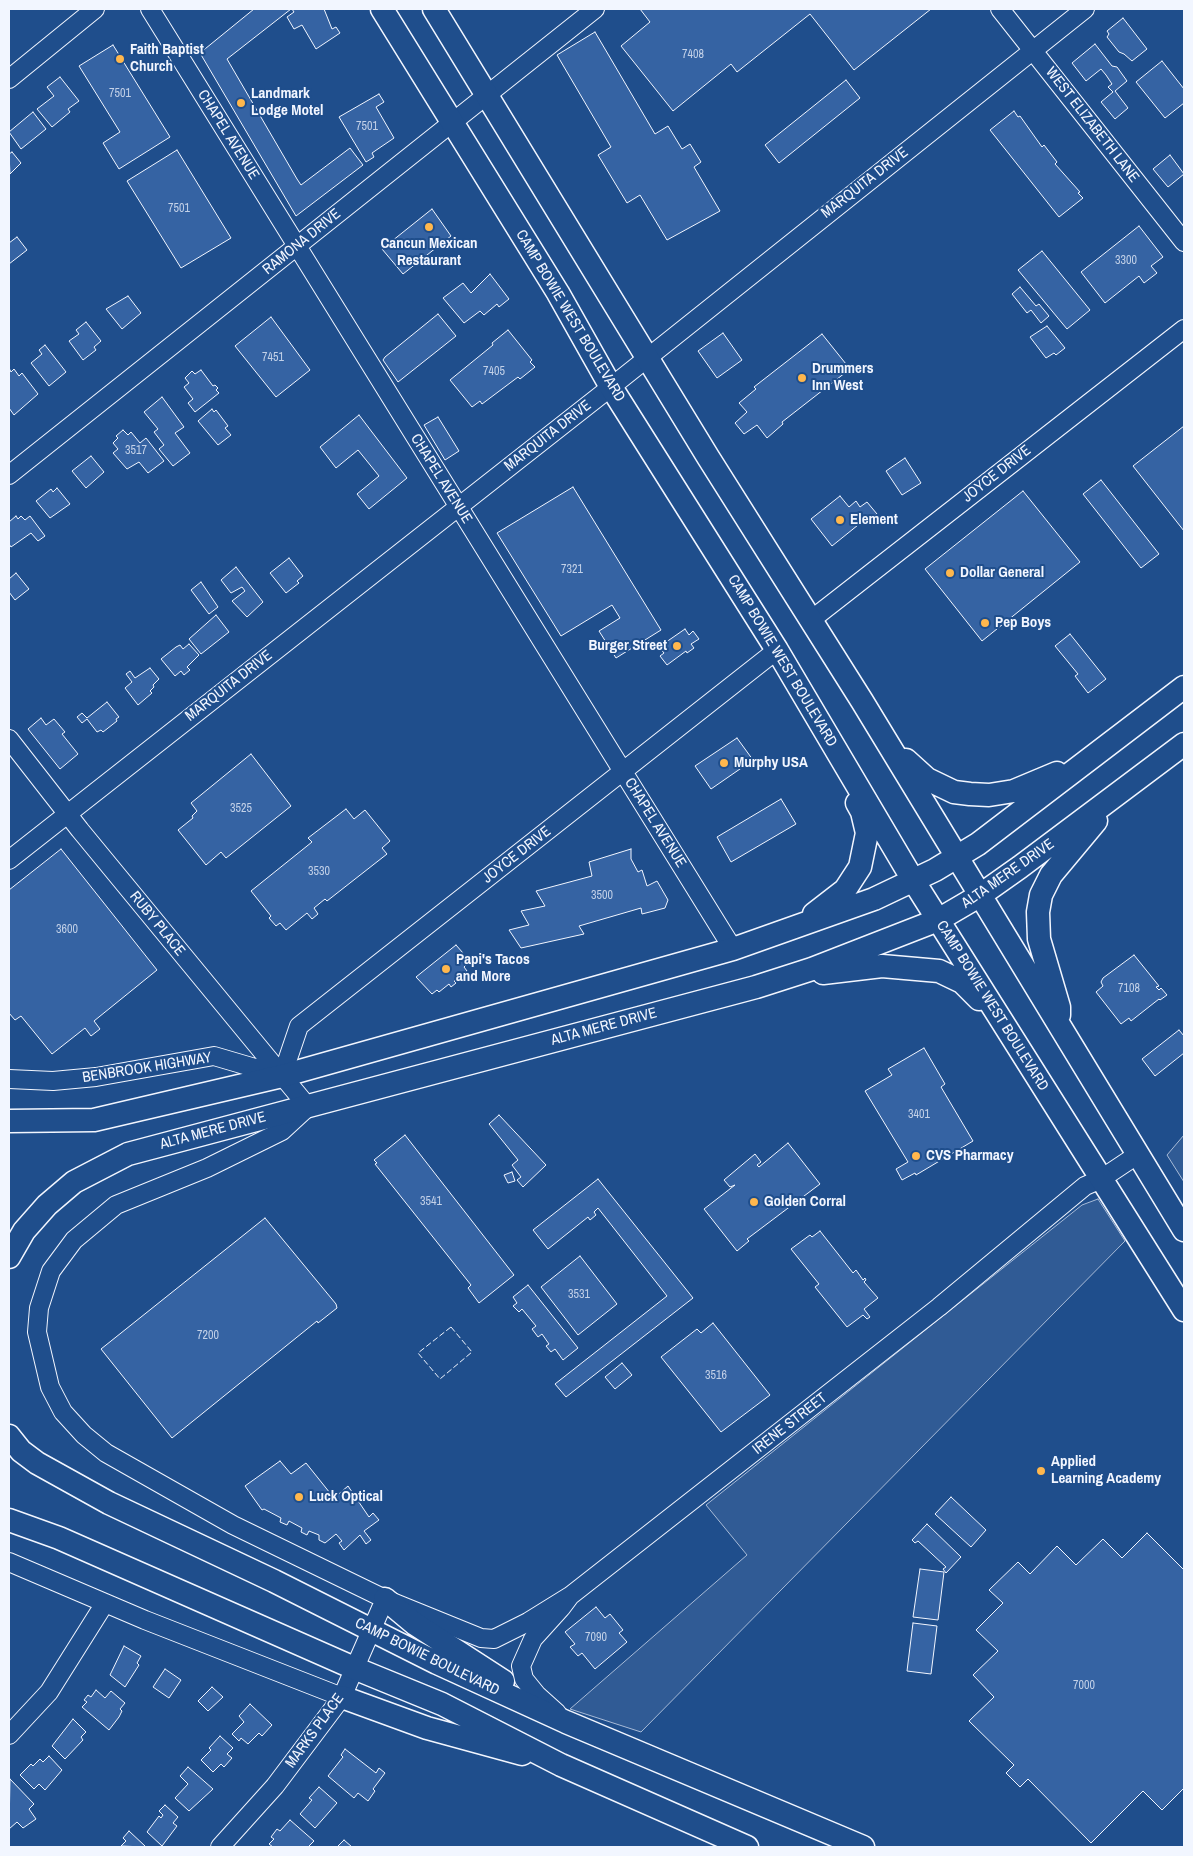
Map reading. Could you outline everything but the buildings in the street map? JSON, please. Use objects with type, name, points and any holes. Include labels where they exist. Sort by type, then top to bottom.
[{"type":"main road","name":"CAMP BOWIE WEST BOULEVARD","points":[[382,9],[558,293],[611,387],[792,675],[913,880],[1184,1310]]},
{"type":"main road","points":[[434,9],[646,357],[862,701],[1184,1230]]},
{"type":"main road","points":[[792,675],[862,812],[867,834],[860,867],[845,890],[793,929]]},
{"type":"main road","points":[[9,1121],[94,1120],[282,1076],[733,949],[793,929],[874,899],[957,858],[1184,687]]},
{"type":"main road","points":[[862,701],[907,762],[927,779],[954,792],[989,795],[1014,791],[1096,754]]},
{"type":"main road","name":"ALTA MERE DRIVE","points":[[9,1257],[24,1230],[47,1205],[74,1182],[128,1154],[308,1107],[455,1065],[756,987],[938,920],[979,896],[1184,744]]},
{"type":"main road","points":[[1058,1024],[1059,1007],[1039,939],[1038,912],[1041,895],[1051,875],[1123,790]]},
{"type":"main road","points":[[783,978],[882,966],[939,971],[962,982],[1006,1029]]},
{"type":"main road","name":"CAMP BOWIE BOULEVARD","points":[[9,1436],[21,1451],[37,1463],[109,1503],[437,1663],[566,1722],[863,1847]]},
{"type":"main road","points":[[9,1520],[59,1538],[354,1668],[442,1704],[562,1765],[747,1847]]},
{"type":"main road","points":[[385,1599],[415,1624],[566,1722]]},
{"type":"main road","points":[[342,1697],[427,1728],[562,1765]]},
{"type":"street","points":[[9,79],[95,9]]},
{"type":"street","name":"CHAPEL AVENUE","points":[[150,9],[733,949]]},
{"type":"street","name":"RAMONA DRIVE","points":[[9,475],[595,9]]},
{"type":"street","name":"WEST ELIZABETH LANE","points":[[1000,9],[1184,242]]},
{"type":"street","name":"MARQUITA DRIVE","points":[[9,860],[611,387],[646,357],[1085,9]]},
{"type":"street","name":"JOYCE DRIVE","points":[[811,620],[1184,329]]},
{"type":"street","name":"JOYCE DRIVE","points":[[282,1076],[299,1026],[776,650]]},
{"type":"street","name":"RUBY PLACE","points":[[9,739],[67,813],[308,1107]]},
{"type":"street","name":"BENBROOK HIGHWAY","points":[[9,1079],[53,1081],[96,1077],[214,1056],[282,1076]]},
{"type":"street","points":[[308,1107],[282,1131],[207,1168],[116,1205],[74,1240],[51,1271],[39,1308],[37,1332],[50,1387],[63,1412],[84,1435],[106,1454],[233,1525],[385,1599],[481,1638],[494,1639],[528,1622],[570,1596]]},
{"type":"street","name":"IRENE STREET","points":[[566,1722],[537,1695],[524,1679],[521,1666],[532,1638],[570,1596],[939,1307],[1086,1186],[1101,1179],[1137,1155]]},
{"type":"street","points":[[9,1562],[104,1603],[342,1697]]},
{"type":"street","name":"MARKS PLACE","points":[[220,1847],[275,1786],[342,1697],[385,1599]]},
{"type":"street","points":[[9,1735],[49,1692],[104,1603]]},
{"type":"shaded area","points":[[1184,1135],[1184,1182],[1167,1155]]},
{"type":"shaded area","points":[[1098,1199],[1125,1241],[641,1732],[570,1709],[747,1555],[706,1505],[1082,1205]]},
{"type":"fence","points":[[451,1327],[472,1352],[440,1379],[418,1353],[451,1327]]},
{"type":"place","name":"Faith Baptist Church","points":[[120,59]]},
{"type":"place","name":"Landmark Lodge Motel","points":[[241,103]]},
{"type":"place","name":"Cancun Mexican Restaurant","points":[[429,227]]},
{"type":"place","name":"Drummers Inn West","points":[[802,378]]},
{"type":"place","name":"Element","points":[[840,520]]},
{"type":"place","name":"Dollar General","points":[[950,573]]},
{"type":"place","name":"Pep Boys","points":[[985,623]]},
{"type":"place","name":"Burger Street","points":[[677,646]]},
{"type":"place","name":"Murphy USA","points":[[724,763]]},
{"type":"place","name":"Papi's Tacos and More","points":[[446,969]]},
{"type":"place","name":"CVS Pharmacy","points":[[916,1156]]},
{"type":"place","name":"Golden Corral","points":[[754,1202]]},
{"type":"place","name":"Applied Learning Academy","points":[[1041,1471]]},
{"type":"place","name":"Luck Optical","points":[[299,1497]]}]
